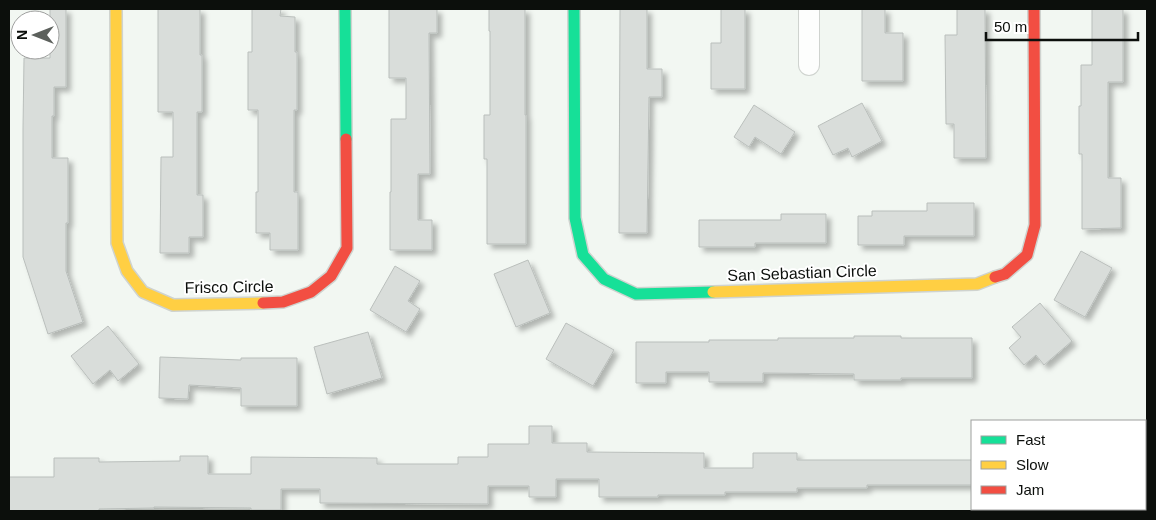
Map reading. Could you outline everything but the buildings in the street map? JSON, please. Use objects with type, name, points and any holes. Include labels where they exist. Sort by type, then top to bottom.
[{"type":"street","name":"Frisco Circle","points":[[116,9],[117,243],[127,271],[142,292],[173,305],[283,302],[311,292],[331,276],[347,248],[345,9]]},
{"type":"street","name":"San Sebastian Circle","points":[[574,9],[575,218],[583,255],[604,279],[636,294],[976,284],[1005,274],[1027,255],[1035,226],[1034,9]]},
{"type":"street","points":[[809,9],[809,65]]},
{"type":"traffic: fast","points":[[345,9],[346,139]]},
{"type":"traffic: fast","points":[[574,9],[575,218],[583,255],[604,279],[636,294],[713,292]]},
{"type":"traffic: slow","points":[[116,9],[117,243],[127,271],[143,292],[173,305],[263,303]]},
{"type":"traffic: slow","points":[[713,292],[977,284],[995,277]]},
{"type":"traffic: jam","points":[[995,277],[1005,274],[1027,255],[1035,225],[1034,9]]},
{"type":"traffic: jam","points":[[263,303],[283,302],[311,292],[331,276],[347,248],[346,139]]}]
